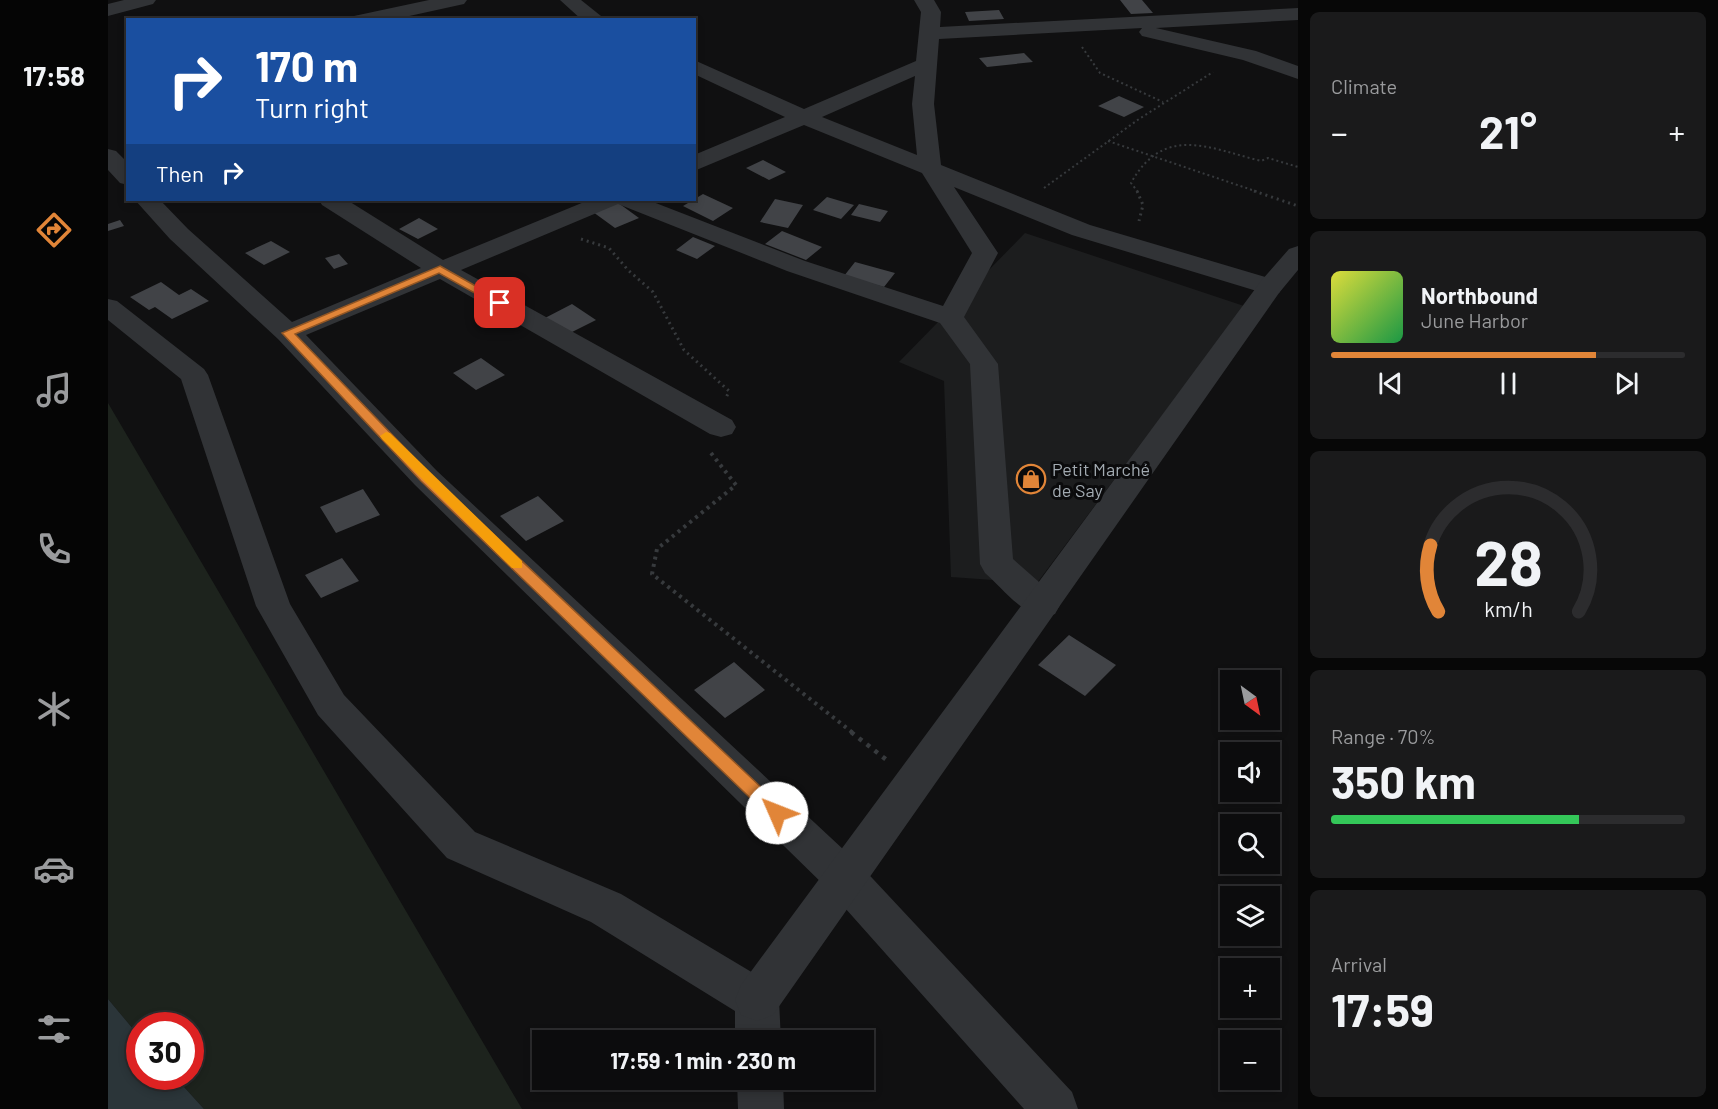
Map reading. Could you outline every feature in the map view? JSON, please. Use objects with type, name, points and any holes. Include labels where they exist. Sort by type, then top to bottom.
[{"type":"street","points":[[124,9],[146,0]]},
{"type":"street","points":[[372,18],[457,0]]},
{"type":"street","points":[[924,0],[931,12],[923,104],[930,168],[985,253],[950,317]]},
{"type":"street","points":[[1236,52],[1289,14],[1297,0]]},
{"type":"street","points":[[566,18],[583,10]]},
{"type":"street","points":[[929,34],[1289,14]]},
{"type":"street","points":[[1111,24],[1236,52],[1298,73]]},
{"type":"street","points":[[696,163],[926,64]]},
{"type":"street","points":[[696,67],[806,117],[1081,230],[1269,287]]},
{"type":"street","points":[[108,156],[126,176]]},
{"type":"street","points":[[148,201],[179,234],[288,333],[426,478],[844,877],[1055,1109]]},
{"type":"street","points":[[333,201],[440,269],[721,427]]},
{"type":"street","points":[[288,333],[606,201]]},
{"type":"street","points":[[631,201],[796,266],[950,317],[984,364],[997,564],[1043,605]]},
{"type":"street","points":[[758,1030],[757,1000],[1043,605],[1269,287],[1298,254]]},
{"type":"street","points":[[108,307],[194,375],[273,606],[331,705],[461,845],[606,908],[757,1000]]},
{"type":"street","points":[[760,1090],[760,1109]]},
{"type":"path","points":[[1067,26],[1100,73],[1163,102]]},
{"type":"path","points":[[1022,206],[1163,102],[1214,71],[1236,52]]},
{"type":"path","points":[[1108,141],[1298,206]]},
{"type":"path","points":[[1114,240],[1137,224],[1144,212],[1142,196],[1131,183],[1137,170],[1153,157],[1182,142],[1261,161],[1268,158],[1298,167]]},
{"type":"path","points":[[544,226],[609,248],[628,270],[653,292],[684,350],[729,391],[722,406],[721,427],[702,442],[736,485],[657,549],[652,574],[915,781]]},
{"type":"shaded area","name":"Petit Marché de Say","points":[[1025,233],[1244,306],[1037,583],[951,577],[944,381],[899,362]]},
{"type":"shaded area","points":[[108,403],[522,1109],[204,1109],[187,1090],[204,1090],[204,1012],[126,1012],[126,1020],[108,999]]},
{"type":"shaded area","points":[[108,999],[126,1020],[126,1090],[187,1090],[204,1109],[108,1109]]},
{"type":"building","points":[[1120,0],[1142,0],[1153,13],[1131,14]]},
{"type":"building","points":[[999,10],[1004,19],[969,21],[965,12]]},
{"type":"building","points":[[1024,53],[1033,62],[987,67],[979,58]]},
{"type":"building","points":[[1119,96],[1144,107],[1124,117],[1098,106]]},
{"type":"building","points":[[763,160],[786,172],[769,180],[746,168]]},
{"type":"building","points":[[703,194],[733,208],[713,221],[683,206],[696,201],[696,198]]},
{"type":"building","points":[[827,197],[854,205],[841,219],[813,210]]},
{"type":"building","points":[[775,199],[803,205],[788,228],[760,222]]},
{"type":"building","points":[[617,202],[639,218],[615,228],[593,212]]},
{"type":"building","points":[[859,204],[888,211],[880,222],[851,215]]},
{"type":"building","points":[[419,218],[438,229],[418,239],[399,229]]},
{"type":"building","points":[[120,220],[124,226],[108,231],[108,224]]},
{"type":"building","points":[[782,231],[822,247],[806,260],[765,244]]},
{"type":"building","points":[[693,237],[715,246],[697,259],[676,250]]},
{"type":"building","points":[[271,241],[290,252],[264,265],[245,253]]},
{"type":"building","points":[[339,254],[348,264],[334,269],[325,258]]},
{"type":"building","points":[[855,262],[895,273],[884,287],[844,276]]},
{"type":"building","points":[[161,282],[179,295],[191,289],[209,301],[172,319],[155,307],[149,310],[130,297]]},
{"type":"building","points":[[572,304],[596,320],[568,334],[545,318]]},
{"type":"building","points":[[481,358],[505,375],[476,390],[453,373]]},
{"type":"building","points":[[363,489],[380,515],[336,533],[320,507]]},
{"type":"building","points":[[538,496],[564,521],[526,541],[500,516]]},
{"type":"building","points":[[342,558],[359,581],[321,598],[305,575]]},
{"type":"building","points":[[1069,635],[1116,665],[1085,696],[1038,665]]},
{"type":"building","points":[[734,662],[765,690],[725,718],[694,690]]},
{"type":"slow traffic","points":[[386,436],[426,478],[517,565]]},
{"type":"place","name":"Petit Marché de Say","points":[[1031,479]]},
{"type":"route","points":[[500,303],[440,269],[288,333],[426,478],[777,813]]}]
